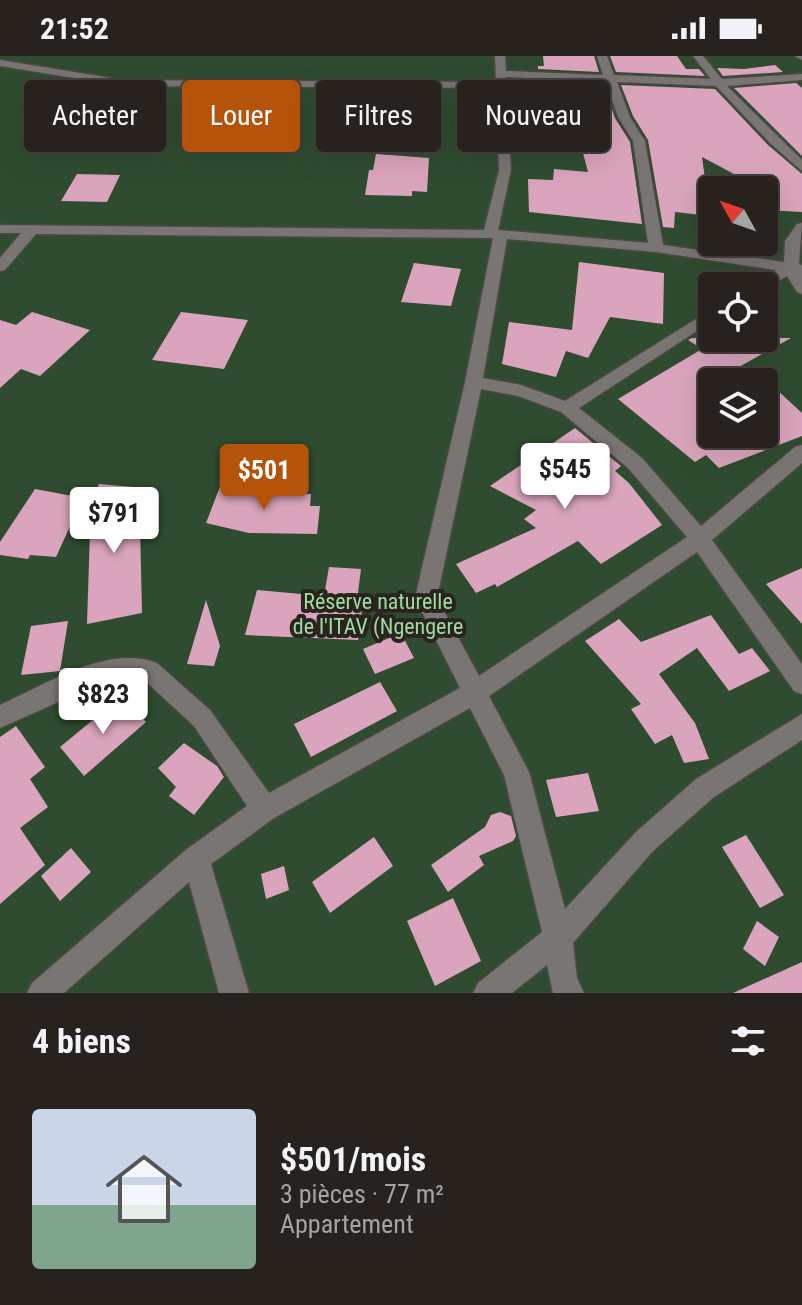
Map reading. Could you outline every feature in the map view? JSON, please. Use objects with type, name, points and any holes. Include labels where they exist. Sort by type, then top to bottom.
[{"type":"street","points":[[500,56],[500,80]]},
{"type":"street","points":[[602,56],[624,117],[639,141],[656,248]]},
{"type":"street","points":[[698,56],[717,83],[802,167]]},
{"type":"street","points":[[0,63],[124,83],[457,80]]},
{"type":"street","points":[[611,80],[717,83],[802,77]]},
{"type":"street","points":[[504,152],[505,170],[474,382],[426,598],[516,772],[558,938],[563,981],[569,993]]},
{"type":"street","points":[[802,227],[789,247],[802,289]]},
{"type":"street","points":[[0,229],[30,232],[496,233],[656,248],[797,268]]},
{"type":"street","points":[[0,267],[30,232]]},
{"type":"street","points":[[778,277],[797,268]]},
{"type":"street","points":[[567,408],[698,323]]},
{"type":"street","points":[[474,382],[521,391],[567,408],[635,463],[700,539],[802,683]]},
{"type":"street","points":[[42,993],[196,858],[265,809],[474,693],[700,539],[802,452]]},
{"type":"street","points":[[0,717],[109,668],[149,670],[202,718],[265,809]]},
{"type":"street","points":[[488,993],[558,938],[644,842],[705,788],[802,726]]},
{"type":"street","points":[[196,858],[234,993]]},
{"type":"green space","name":"Réserve naturelle de l'ITAV (Ngengere","points":[[0,56],[802,56],[802,993],[0,993]]},
{"type":"building","points":[[543,56],[594,56],[599,72],[538,69],[538,66],[544,66]]},
{"type":"building","points":[[610,56],[677,56],[686,69],[699,69],[705,76],[616,72]]},
{"type":"building","points":[[775,65],[783,72],[723,76],[717,68],[744,69]]},
{"type":"building","points":[[796,83],[802,88],[802,156],[734,88]]},
{"type":"building","points":[[621,85],[715,89],[768,145],[802,174],[802,212],[778,211],[778,176],[738,176],[702,157],[705,176],[698,176],[698,215],[675,212],[674,228],[663,227],[648,140],[633,116]]},
{"type":"building","points":[[610,103],[630,142],[642,224],[529,212],[528,179],[553,180],[554,169],[588,172],[583,152],[610,152]]},
{"type":"building","points":[[376,154],[429,158],[427,192],[412,191],[412,196],[365,195],[369,170],[373,170]]},
{"type":"building","points":[[77,174],[120,175],[107,202],[61,201]]},
{"type":"building","points":[[579,262],[664,273],[663,324],[610,317],[588,358],[566,351],[556,377],[502,364],[509,322],[572,330]]},
{"type":"building","points":[[414,263],[461,269],[451,306],[401,302]]},
{"type":"building","points":[[32,312],[90,330],[40,376],[21,369],[0,388],[0,320],[16,325]]},
{"type":"building","points":[[181,312],[248,320],[224,369],[152,360]]},
{"type":"building","points":[[698,338],[698,346],[688,340]]},
{"type":"building","points":[[778,338],[791,338],[778,345]]},
{"type":"building","points":[[698,351],[766,352],[737,368],[698,368],[698,448],[771,448],[719,468],[706,455],[695,462],[618,399]]},
{"type":"building","points":[[778,391],[802,413],[802,436],[778,445]]},
{"type":"building","points":[[575,428],[621,466],[615,471],[629,483],[662,525],[601,564],[578,541],[497,587],[495,584],[476,593],[456,564],[536,528],[524,519],[536,510],[490,486]]},
{"type":"building","points":[[99,484],[145,488],[130,523],[140,525],[142,613],[87,624],[91,501]]},
{"type":"building","points":[[221,484],[248,485],[247,492],[311,494],[310,506],[320,506],[317,534],[249,533],[206,523]]},
{"type":"building","points":[[35,489],[83,498],[56,557],[30,555],[28,559],[0,555],[0,542]]},
{"type":"building","points":[[329,567],[361,569],[356,608],[362,608],[358,640],[245,635],[257,590],[324,596]]},
{"type":"building","points":[[802,568],[802,624],[766,584]]},
{"type":"building","points":[[206,600],[220,646],[214,666],[187,664]]},
{"type":"building","points":[[711,615],[739,654],[752,648],[770,671],[729,691],[697,648],[659,674],[695,723],[709,759],[684,763],[672,735],[655,744],[631,709],[641,704],[585,641],[619,619],[641,642]]},
{"type":"building","points":[[68,621],[60,671],[21,675],[31,626]]},
{"type":"building","points":[[401,633],[414,658],[375,674],[363,649]]},
{"type":"building","points":[[380,682],[397,711],[311,757],[294,724]]},
{"type":"building","points":[[122,696],[146,722],[84,776],[60,747]]},
{"type":"building","points":[[16,726],[45,767],[30,779],[48,807],[20,828],[45,865],[0,904],[0,737]]},
{"type":"building","points":[[184,743],[217,766],[224,777],[194,815],[169,796],[176,787],[158,768]]},
{"type":"building","points":[[588,773],[599,811],[556,817],[546,780]]},
{"type":"building","points":[[500,812],[511,816],[516,836],[513,841],[479,856],[484,865],[448,892],[431,865],[485,827],[491,815]]},
{"type":"building","points":[[746,835],[784,895],[760,908],[722,847]]},
{"type":"building","points":[[374,837],[393,866],[330,913],[312,882]]},
{"type":"building","points":[[71,848],[91,872],[60,901],[41,876]]},
{"type":"building","points":[[284,866],[289,890],[266,899],[261,874]]},
{"type":"building","points":[[453,898],[481,961],[435,986],[407,921]]},
{"type":"building","points":[[757,921],[779,937],[765,966],[743,949]]},
{"type":"building","points":[[802,962],[802,993],[733,993]]}]
